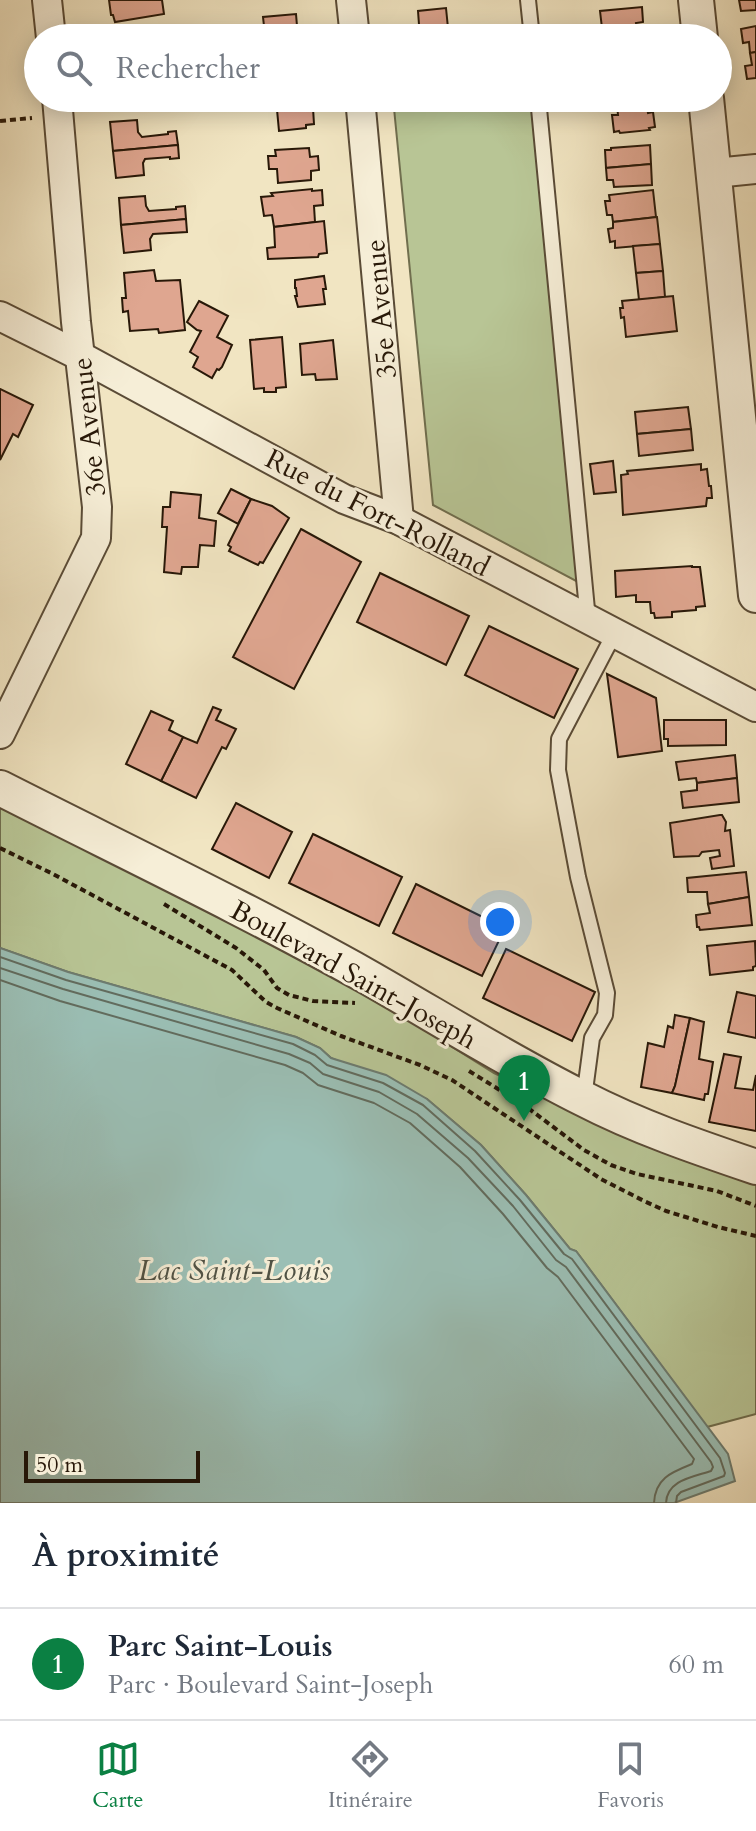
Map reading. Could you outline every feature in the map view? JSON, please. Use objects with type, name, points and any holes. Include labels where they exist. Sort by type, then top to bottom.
[{"type":"street","points":[[47,0],[50,24]]},
{"type":"street","points":[[351,0],[354,24]]},
{"type":"street","points":[[696,0],[699,24]]},
{"type":"street","name":"36e Avenue","points":[[0,734],[96,538],[97,507],[58,112]]},
{"type":"street","name":"35e Avenue","points":[[361,112],[399,520]]},
{"type":"street","points":[[708,112],[756,595]]},
{"type":"street","points":[[715,173],[756,169]]},
{"type":"street","name":"Rue du Fort-Rolland","points":[[0,312],[344,499],[399,520],[756,707]]},
{"type":"street","name":"Boulevard Saint-Joseph","points":[[0,788],[266,923],[584,1100],[682,1142],[756,1167]]},
{"type":"lane","points":[[528,0],[531,24]]},
{"type":"lane","points":[[539,112],[589,620]]},
{"type":"lane","points":[[584,1100],[592,1038],[605,1015],[607,993],[578,877],[558,770],[559,739],[614,634]]},
{"type":"path","points":[[0,121],[37,112]]},
{"type":"path","points":[[0,848],[232,970],[266,1002],[277,1008],[452,1080],[601,1179],[666,1211],[756,1236]]},
{"type":"path","points":[[161,903],[236,948],[264,970],[277,988],[289,995],[313,1001],[354,1003]]},
{"type":"path","points":[[467,1070],[611,1165],[637,1174],[717,1191],[756,1206]]},
{"type":"green space","points":[[394,112],[532,112],[578,582],[433,505]]},
{"type":"green space","points":[[0,803],[344,979],[494,1073],[626,1135],[756,1181],[756,1414],[707,1427],[576,1251],[570,1249],[481,1145],[427,1099],[331,1058],[320,1048],[296,1037],[68,972],[0,948]]},
{"type":"water","name":"Lac Saint-Louis","points":[[0,948],[68,972],[296,1037],[320,1048],[331,1058],[386,1075],[427,1099],[481,1145],[570,1249],[576,1251],[728,1454],[735,1481],[674,1503],[0,1503]]},
{"type":"building","points":[[109,0],[162,0],[164,14],[115,22]]},
{"type":"building","points":[[739,0],[756,0],[756,10],[741,11]]},
{"type":"building","points":[[642,7],[643,22],[602,24],[600,11]]},
{"type":"building","points":[[446,8],[448,24],[419,24],[418,11]]},
{"type":"building","points":[[296,14],[297,24],[264,24],[263,17]]},
{"type":"building","points":[[756,26],[756,52],[750,53],[749,42],[743,43],[741,29]]},
{"type":"building","points":[[756,52],[756,78],[747,79],[745,66],[752,65],[750,53]]},
{"type":"building","points":[[277,112],[313,112],[314,124],[279,131]]},
{"type":"building","points":[[618,112],[653,112],[655,127],[614,132],[612,115],[618,115]]},
{"type":"building","points":[[137,120],[138,132],[142,137],[176,131],[178,145],[113,151],[110,122]]},
{"type":"building","points":[[178,145],[179,158],[145,159],[144,175],[116,178],[113,151]]},
{"type":"building","points":[[650,145],[651,164],[606,168],[605,150]]},
{"type":"building","points":[[309,148],[310,157],[318,156],[319,170],[311,171],[311,180],[278,183],[277,169],[269,169],[268,156],[276,156],[275,150]]},
{"type":"building","points":[[651,164],[652,185],[614,187],[613,180],[607,180],[606,168]]},
{"type":"building","points":[[322,190],[323,205],[314,206],[315,222],[274,227],[272,215],[264,216],[261,197],[273,196],[271,193]]},
{"type":"building","points":[[653,190],[656,217],[613,222],[612,215],[607,215],[605,201],[610,201],[609,195]]},
{"type":"building","points":[[145,196],[149,211],[185,206],[186,219],[121,225],[119,198]]},
{"type":"building","points":[[657,217],[660,244],[615,248],[615,241],[610,242],[608,229],[613,228],[613,222]]},
{"type":"building","points":[[186,219],[187,232],[153,234],[151,250],[124,253],[121,225]]},
{"type":"building","points":[[324,221],[327,253],[318,257],[268,259],[267,248],[275,247],[274,227]]},
{"type":"building","points":[[660,244],[663,271],[636,273],[633,246]]},
{"type":"building","points":[[154,270],[156,281],[180,280],[185,330],[159,333],[158,329],[130,331],[128,311],[123,312],[122,298],[126,298],[124,273]]},
{"type":"building","points":[[663,271],[665,297],[639,300],[636,273]]},
{"type":"building","points":[[324,276],[325,304],[298,307],[295,280]]},
{"type":"building","points":[[673,296],[677,331],[626,337],[624,317],[621,318],[622,301]]},
{"type":"building","points":[[199,301],[228,316],[217,337],[232,345],[222,367],[212,378],[193,367],[198,357],[190,352],[201,331],[187,322]]},
{"type":"building","points":[[282,337],[286,387],[276,388],[276,392],[254,389],[250,340]]},
{"type":"building","points":[[333,340],[337,379],[316,380],[315,374],[302,375],[300,344]]},
{"type":"building","points":[[0,389],[33,405],[18,437],[13,434],[0,460]]},
{"type":"building","points":[[688,407],[691,429],[637,434],[635,412]]},
{"type":"building","points":[[691,429],[693,450],[639,456],[637,434]]},
{"type":"building","points":[[613,461],[616,492],[594,494],[590,464]]},
{"type":"building","points":[[701,464],[701,470],[707,469],[711,486],[712,498],[707,498],[706,506],[623,515],[621,475],[628,474],[627,471]]},
{"type":"building","points":[[231,489],[251,499],[238,524],[218,513]]},
{"type":"building","points":[[171,492],[201,495],[199,518],[216,521],[214,546],[200,545],[198,567],[182,567],[181,574],[164,572],[167,527],[162,527],[163,507],[170,507]]},
{"type":"building","points":[[251,499],[272,506],[289,518],[263,563],[258,565],[229,551],[231,547],[228,545]]},
{"type":"building","points":[[301,529],[361,562],[294,689],[233,657]]},
{"type":"building","points":[[700,567],[705,606],[696,607],[696,610],[672,612],[672,617],[655,618],[650,602],[636,602],[636,595],[616,597],[615,571]]},
{"type":"building","points":[[380,573],[469,616],[446,665],[357,622]]},
{"type":"building","points":[[489,626],[578,669],[554,718],[465,675]]},
{"type":"building","points":[[607,674],[656,698],[662,751],[618,757]]},
{"type":"building","points":[[213,707],[221,710],[216,720],[236,729],[226,749],[222,747],[196,798],[161,781],[183,737],[197,743]]},
{"type":"building","points":[[151,711],[173,721],[169,730],[183,737],[161,781],[126,764]]},
{"type":"building","points":[[664,720],[726,720],[726,745],[668,746],[668,739],[664,739]]},
{"type":"building","points":[[735,755],[737,778],[697,783],[696,778],[679,780],[676,762]]},
{"type":"building","points":[[737,778],[739,802],[683,808],[681,792],[697,790],[697,783]]},
{"type":"building","points":[[236,803],[292,832],[269,878],[212,849]]},
{"type":"building","points":[[722,815],[726,822],[725,831],[730,830],[734,866],[712,869],[710,858],[720,856],[719,850],[702,852],[699,856],[674,857],[670,823]]},
{"type":"building","points":[[313,834],[402,877],[379,926],[289,883]]},
{"type":"building","points":[[746,872],[749,897],[708,904],[707,892],[688,892],[687,878]]},
{"type":"building","points":[[416,884],[505,928],[482,976],[393,933]]},
{"type":"building","points":[[749,897],[752,925],[700,930],[697,927],[696,915],[710,913],[708,904]]},
{"type":"building","points":[[755,941],[756,966],[753,970],[710,975],[707,946]]},
{"type":"building","points":[[506,949],[595,992],[572,1041],[483,998]]},
{"type":"building","points":[[737,992],[756,996],[756,1038],[728,1032]]},
{"type":"building","points":[[675,1015],[690,1018],[672,1093],[641,1087],[648,1043],[664,1047],[668,1026],[673,1028]]},
{"type":"building","points":[[690,1018],[704,1022],[699,1059],[713,1062],[708,1094],[705,1094],[704,1100],[672,1093]]},
{"type":"building","points":[[724,1054],[741,1057],[735,1088],[753,1090],[756,1075],[756,1131],[709,1122]]},
{"type":"place","name":"Parc Saint-Louis","points":[[524,1121]]}]
